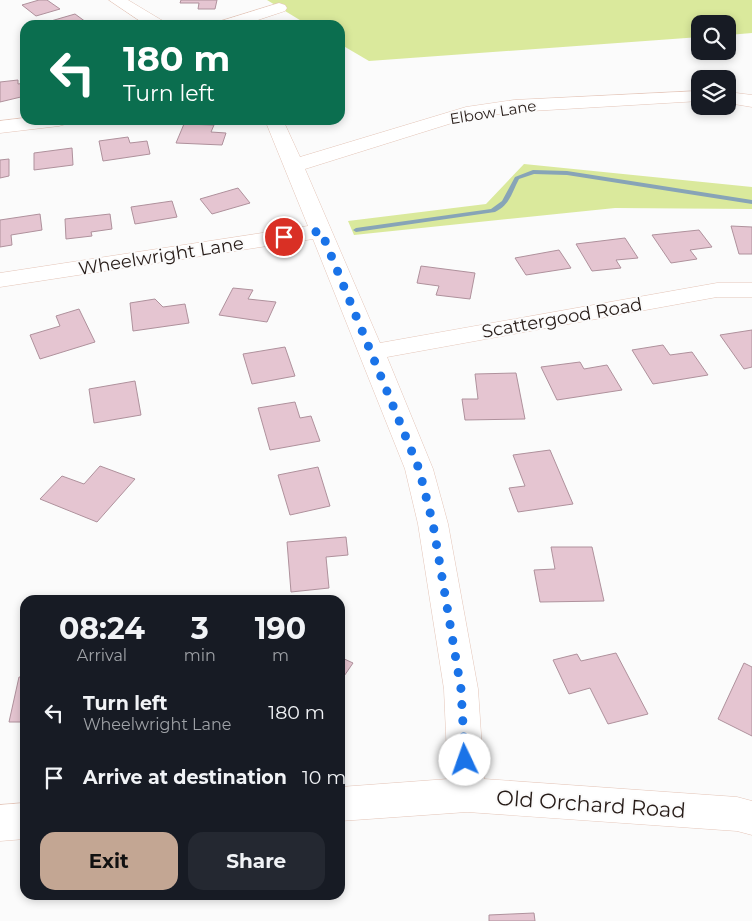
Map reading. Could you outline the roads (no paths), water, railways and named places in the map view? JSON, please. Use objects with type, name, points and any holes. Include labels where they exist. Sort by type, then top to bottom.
[{"type":"street","points":[[117,0],[149,20]]},
{"type":"street","points":[[243,20],[280,8]]},
{"type":"street","name":"Elbow Lane","points":[[293,166],[466,113],[514,106],[691,96]]},
{"type":"street","points":[[736,99],[752,101]]},
{"type":"street","points":[[0,127],[20,125]]},
{"type":"street","points":[[276,125],[419,469],[433,524],[461,689],[467,795]]},
{"type":"street","name":"Wheelwright Lane","points":[[0,280],[321,231]]},
{"type":"street","name":"Scattergood Road","points":[[372,352],[717,290],[752,290]]},
{"type":"street","name":"Old Orchard Road","points":[[345,804],[467,795],[737,814],[752,818]]},
{"type":"street","points":[[0,823],[20,821]]},
{"type":"waterway","points":[[356,230],[493,211],[505,201],[517,178],[533,172],[567,173],[752,202]]}]
